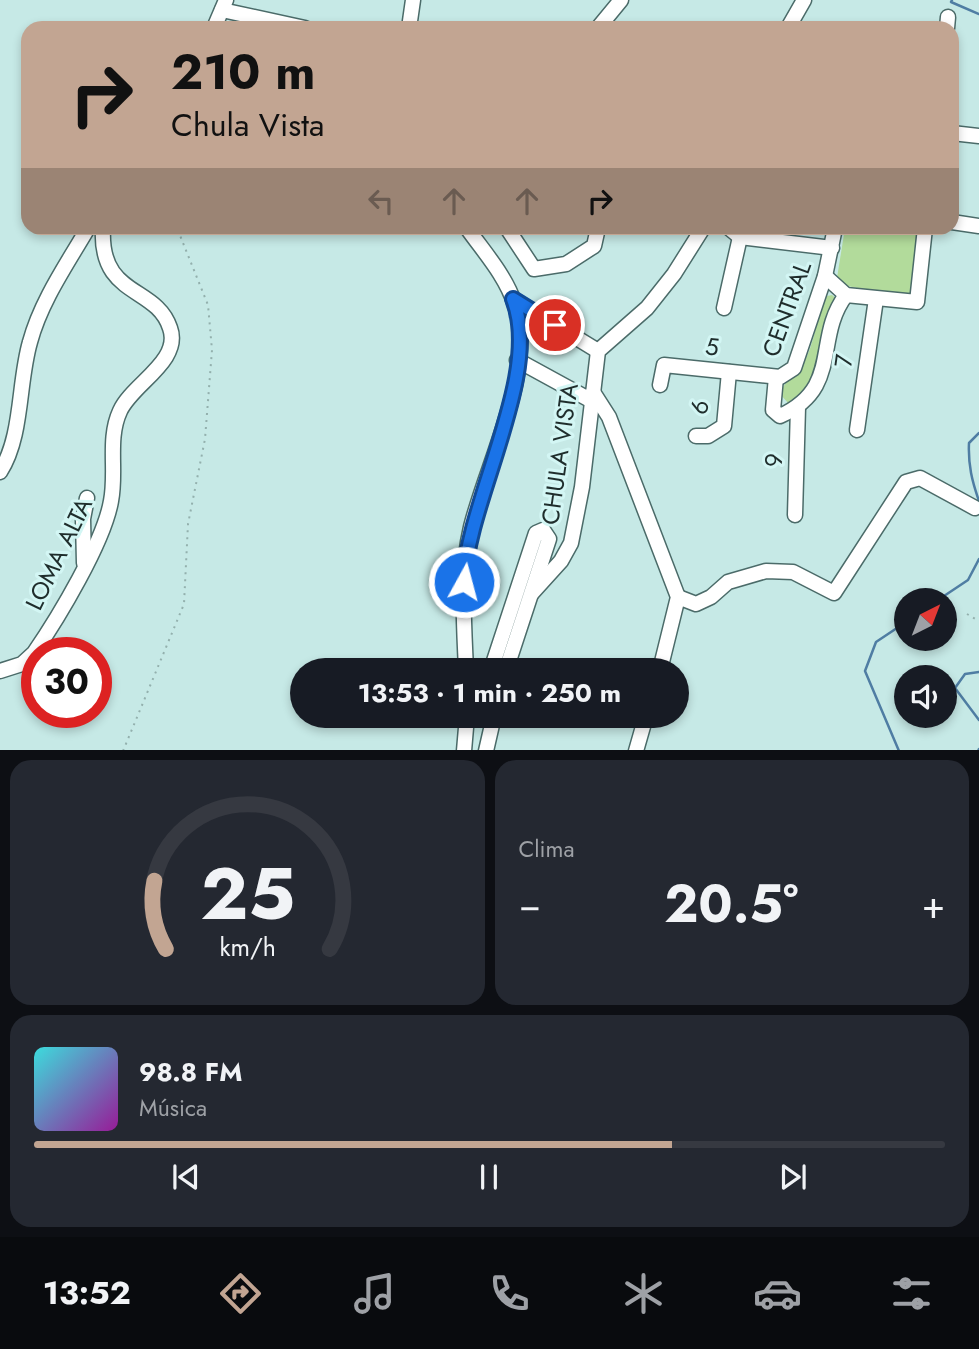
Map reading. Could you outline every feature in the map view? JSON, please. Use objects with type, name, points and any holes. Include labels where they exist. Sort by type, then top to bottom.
[{"type":"street","points":[[410,21],[413,0]]},
{"type":"street","points":[[604,21],[621,0]]},
{"type":"street","points":[[792,21],[804,0]]},
{"type":"street","points":[[224,5],[280,21]]},
{"type":"street","points":[[959,134],[979,136]]},
{"type":"street","points":[[959,223],[979,226]]},
{"type":"street","points":[[0,472],[12,446],[21,379],[30,339],[46,301],[84,235]]},
{"type":"street","name":"LOMA ALTA","points":[[0,670],[22,664],[34,653],[84,565],[111,502],[114,425],[121,408],[168,355],[172,341],[171,329],[160,312],[121,282],[108,266],[102,244],[103,235]]},
{"type":"street","points":[[466,658],[464,566],[471,527],[503,425],[517,360],[519,323],[513,299],[505,283],[472,235]]},
{"type":"street","points":[[512,235],[534,269],[566,264],[594,246],[596,235]]},
{"type":"street","points":[[513,299],[598,351],[647,308],[674,274],[699,235]]},
{"type":"street","points":[[724,308],[734,235]]},
{"type":"street","points":[[786,235],[832,248]]},
{"type":"street","name":"CENTRAL","points":[[834,235],[825,276],[794,368],[776,377],[775,414],[780,416],[798,407],[820,382],[836,308],[846,295]]},
{"type":"street","points":[[825,276],[846,295],[917,302],[924,235]]},
{"type":"street","name":"7","points":[[858,430],[876,299]]},
{"type":"street","name":"CHULA VISTA","points":[[532,593],[561,561],[570,543],[582,487],[598,351]]},
{"type":"street","points":[[517,360],[593,397],[609,417],[678,597],[663,658]]},
{"type":"street","name":"5","points":[[660,385],[664,365],[776,377]]},
{"type":"street","name":"6","points":[[696,436],[708,436],[724,426],[729,372]]},
{"type":"street","name":"9","points":[[795,515],[798,407]]},
{"type":"street","points":[[678,597],[696,604],[711,597],[728,582],[766,571],[793,572],[834,593],[906,482],[913,478],[920,478],[975,508]]},
{"type":"street","points":[[84,565],[83,519],[87,498]]},
{"type":"street","points":[[495,658],[536,533],[543,530],[549,539],[510,658]]},
{"type":"street","points":[[464,750],[466,728]]},
{"type":"street","points":[[486,750],[491,728]]},
{"type":"street","points":[[636,750],[643,728]]},
{"type":"path","points":[[123,750],[184,604],[188,524],[205,439],[212,349],[208,305],[180,235]]},
{"type":"path","points":[[967,614],[979,621]]},
{"type":"green space","points":[[844,235],[920,235],[912,298],[836,284]]},
{"type":"green space","points":[[832,295],[838,300],[810,389],[789,404],[780,394],[803,364],[823,304],[827,296]]},
{"type":"waterway","points":[[952,0],[951,2],[979,14]]},
{"type":"waterway","points":[[979,433],[969,443],[971,473],[979,501]]},
{"type":"waterway","points":[[956,588],[968,580],[979,559]]},
{"type":"waterway","points":[[894,630],[876,642],[865,671],[899,750]]},
{"type":"waterway","points":[[979,672],[965,674],[955,688],[979,720]]},
{"type":"route","points":[[464,582],[471,527],[503,425],[515,374],[519,323],[513,299],[555,325]]}]
